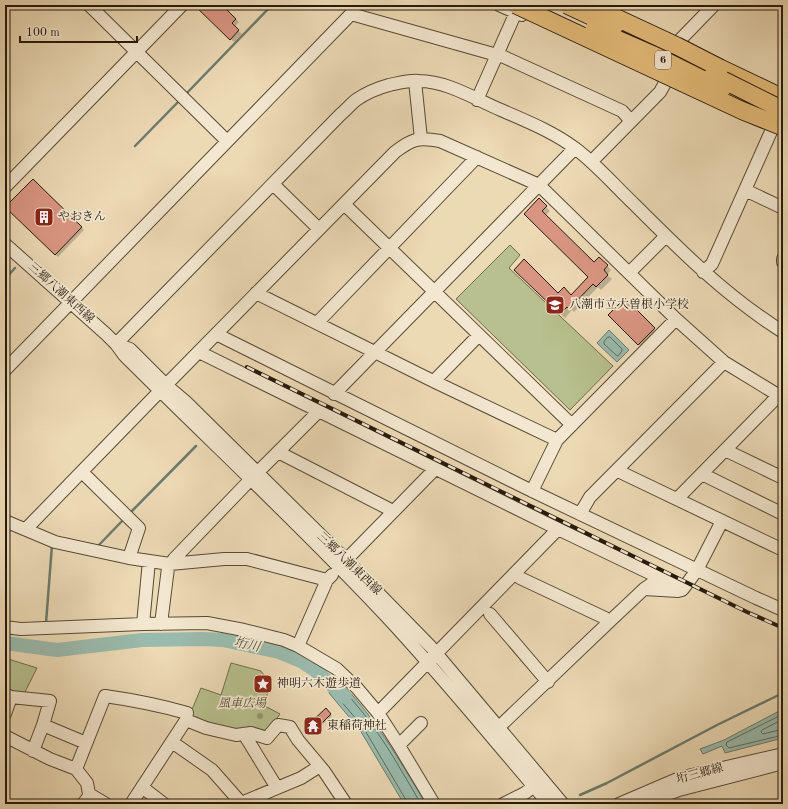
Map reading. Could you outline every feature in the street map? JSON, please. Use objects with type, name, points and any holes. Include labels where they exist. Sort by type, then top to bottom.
[{"type":"highway","name":"6","points":[[540,5],[658,57],[783,120]]},
{"type":"highway","name":"6","points":[[567,5],[783,110]]},
{"type":"highway","points":[[589,5],[783,98]]},
{"type":"highway","points":[[516,9],[736,108],[783,127]]},
{"type":"street","points":[[89,5],[227,141]]},
{"type":"street","points":[[5,187],[182,5]]},
{"type":"street","points":[[499,5],[516,9],[666,83],[690,90],[709,89]]},
{"type":"street","points":[[607,5],[694,49],[699,61]]},
{"type":"street","points":[[679,41],[714,5]]},
{"type":"street","points":[[477,100],[516,9]]},
{"type":"street","points":[[5,370],[351,14],[358,10],[497,55],[622,111],[631,121]]},
{"type":"street","points":[[598,36],[605,54]]},
{"type":"street","points":[[415,81],[420,139]]},
{"type":"street","points":[[116,344],[356,100],[382,87],[402,82],[415,81],[438,84],[455,90],[532,124],[575,148],[725,291],[756,316],[783,332]]},
{"type":"street","points":[[591,162],[660,92],[666,83]]},
{"type":"street","points":[[704,272],[712,264],[783,106]]},
{"type":"street","points":[[26,529],[395,152],[408,142],[424,138],[440,141],[539,185],[676,319],[724,362],[781,397],[725,450],[677,499]]},
{"type":"street","points":[[334,394],[575,148]]},
{"type":"street","points":[[317,323],[477,157]]},
{"type":"street","points":[[273,184],[319,229]]},
{"type":"street","points":[[745,190],[783,208]]},
{"type":"street","points":[[344,204],[572,425]]},
{"type":"street","points":[[629,273],[666,236]]},
{"type":"street","name":"三郷八潮東西線","points":[[5,244],[72,302],[116,344],[124,355],[163,388],[185,401],[254,476],[343,564],[393,607],[549,804]]},
{"type":"street","points":[[256,293],[435,382],[558,440]]},
{"type":"street","points":[[532,491],[558,440],[676,319]]},
{"type":"street","points":[[216,334],[334,394],[532,491],[783,610]]},
{"type":"street","points":[[435,382],[437,378],[479,335]]},
{"type":"street","points":[[199,352],[683,589]]},
{"type":"street","points":[[580,514],[590,497],[618,471],[724,362]]},
{"type":"street","points":[[161,624],[168,568],[170,564],[254,476],[319,411]]},
{"type":"street","points":[[725,450],[783,478]]},
{"type":"street","points":[[278,452],[393,511]]},
{"type":"street","points":[[298,646],[327,580],[435,468]]},
{"type":"street","points":[[618,471],[783,550]]},
{"type":"street","points":[[82,472],[139,528],[129,558]]},
{"type":"street","points":[[702,474],[783,514]]},
{"type":"street","points":[[5,521],[55,542],[129,558],[170,564],[224,559],[247,559],[327,580]]},
{"type":"street","points":[[644,589],[678,591],[683,589],[697,570],[722,521]]},
{"type":"street","points":[[378,713],[558,529]]},
{"type":"street","points":[[143,624],[149,561]]},
{"type":"street","points":[[516,573],[520,578],[605,618],[609,622]]},
{"type":"street","points":[[499,727],[644,589],[660,578]]},
{"type":"street","points":[[490,614],[548,682]]},
{"type":"street","points":[[5,627],[21,630],[191,623],[221,625],[284,640],[298,646],[337,669],[357,688],[378,713],[434,804]]},
{"type":"street","name":"三郷八潮東西線","points":[[432,658],[499,727],[563,804]]},
{"type":"street","points":[[5,714],[8,696],[50,701],[33,751]]},
{"type":"street","points":[[76,769],[105,696],[130,699],[187,713],[186,720],[131,804]]},
{"type":"street","points":[[186,720],[206,728],[236,736],[251,733],[267,738],[278,725],[290,727],[298,740],[320,766],[346,804]]},
{"type":"street","points":[[398,744],[402,742],[421,723]]},
{"type":"street","points":[[43,725],[86,743]]},
{"type":"street","points":[[244,734],[277,788]]},
{"type":"street","points":[[5,736],[50,759],[76,769],[87,783],[86,799],[106,804]]},
{"type":"street","points":[[172,742],[212,770],[241,804],[301,778],[320,766]]},
{"type":"street","name":"垳三郷線","points":[[619,804],[655,788],[692,775],[783,754]]},
{"type":"street","name":"垳三郷線","points":[[642,804],[666,800],[708,782],[783,763]]},
{"type":"street","points":[[503,804],[525,793],[534,786]]},
{"type":"street","points":[[142,787],[164,804]]},
{"type":"green space","points":[[510,245],[520,255],[509,268],[613,366],[570,410],[456,299]]},
{"type":"green space","points":[[5,658],[37,668],[24,694],[5,690]]},
{"type":"green space","name":"風車広場","points":[[231,663],[261,671],[269,683],[265,706],[280,714],[269,729],[262,732],[250,727],[233,731],[192,719],[191,712],[201,688],[221,695]]},
{"type":"water","points":[[609,330],[629,350],[617,362],[597,343]]},
{"type":"water","points":[[335,677],[362,706],[374,722],[426,804],[404,804],[360,730],[329,693]]},
{"type":"water","points":[[783,709],[783,738],[725,753],[722,746],[703,754],[700,749],[724,740]]},
{"type":"building","points":[[194,5],[222,5],[236,19],[232,23],[239,30],[230,40]]},
{"type":"building","name":"やおきん","points":[[33,179],[82,227],[55,255],[5,207]]},
{"type":"building","points":[[539,198],[547,206],[542,211],[594,262],[599,257],[608,265],[604,270],[608,275],[596,287],[593,284],[569,309],[567,307],[560,314],[514,270],[524,259],[558,293],[564,287],[571,295],[588,277],[524,214]]},
{"type":"building","points":[[625,298],[655,328],[638,345],[608,315]]},
{"type":"building","points":[[326,708],[331,714],[313,730],[308,725]]},
{"type":"waterway","points":[[185,95],[272,5]]},
{"type":"waterway","points":[[135,146],[180,100]]},
{"type":"waterway","points":[[5,279],[15,268]]},
{"type":"waterway","points":[[129,514],[196,446]]},
{"type":"waterway","points":[[97,547],[124,519]]},
{"type":"waterway","points":[[46,623],[52,545]]},
{"type":"waterway","name":"垳川","points":[[5,643],[57,650],[142,640],[223,640],[279,652],[301,661],[316,671],[345,697]]},
{"type":"waterway","points":[[580,795],[607,783],[717,725],[783,693]]},
{"type":"railway","points":[[247,367],[747,612],[783,628]]},
{"type":"place","name":"やおきん","points":[[44,217]]},
{"type":"place","name":"八潮市立大曽根小学校","points":[[555,305]]},
{"type":"place","name":"神明六木遊歩道","points":[[263,684]]},
{"type":"place","name":"東稲荷神社","points":[[313,726]]}]
